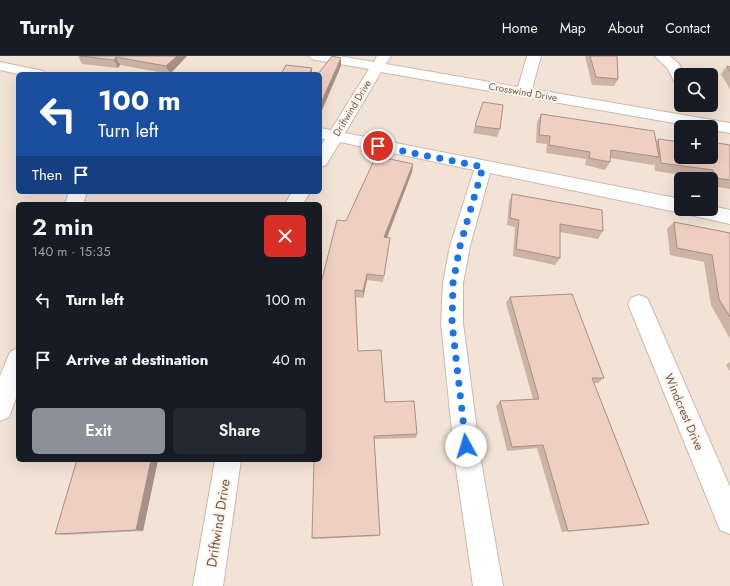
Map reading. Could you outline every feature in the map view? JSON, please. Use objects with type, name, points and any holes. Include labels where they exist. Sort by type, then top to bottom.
[{"type":"street","name":"Crosswind Drive","points":[[316,56],[380,61],[524,92],[686,120]]},
{"type":"street","points":[[524,92],[534,56]]},
{"type":"street","points":[[662,56],[674,68]]},
{"type":"street","name":"Driftwind Drive","points":[[322,154],[327,135],[380,61]]},
{"type":"street","points":[[0,66],[28,72]]},
{"type":"street","points":[[685,112],[686,120]]},
{"type":"street","name":"Crosswind Drive","points":[[718,126],[730,128]]},
{"type":"street","points":[[327,135],[674,205]]},
{"type":"street","points":[[483,167],[460,246],[453,283],[452,323],[468,461],[488,586]]},
{"type":"street","points":[[718,214],[730,217]]},
{"type":"street","name":"Windcrest Drive","points":[[639,304],[730,520]]},
{"type":"street","points":[[0,409],[16,365]]},
{"type":"street","name":"Driftwind Drive","points":[[208,586],[228,462]]},
{"type":"shaded area","points":[[0,56],[730,56],[730,586],[0,586]]},
{"type":"building","points":[[80,56],[177,56],[166,66],[116,57],[114,60]]},
{"type":"building","points":[[332,56],[341,58],[322,101],[322,72],[320,72]]},
{"type":"building","points":[[590,56],[617,56],[618,79],[596,77]]},
{"type":"building","points":[[286,65],[312,68],[310,72],[282,72]]},
{"type":"building","points":[[483,102],[503,105],[500,129],[475,126]]},
{"type":"building","points":[[541,114],[654,131],[659,157],[611,150],[610,162],[589,158],[590,152],[549,145],[550,136],[539,135]]},
{"type":"building","points":[[658,139],[674,141],[674,164],[718,164],[718,143],[730,145],[730,180],[718,178],[718,172],[714,172],[713,170],[661,163]]},
{"type":"building","points":[[376,156],[413,164],[384,237],[390,238],[384,276],[367,274],[363,291],[355,290],[358,351],[381,350],[385,402],[414,401],[417,434],[374,436],[380,535],[312,538],[314,462],[322,462],[322,279],[337,220],[346,221]]},
{"type":"building","points":[[512,194],[602,210],[603,231],[560,224],[560,258],[516,249],[519,220],[510,218]]},
{"type":"building","points":[[674,222],[730,233],[730,317],[719,299],[712,255],[677,248]]},
{"type":"building","points":[[572,294],[604,378],[592,378],[649,524],[568,531],[543,445],[512,447],[500,401],[539,399],[510,297]]},
{"type":"building","points":[[76,462],[151,462],[136,530],[55,534]]},
{"type":"route","points":[[378,146],[483,167],[460,246],[453,283],[452,323],[466,446]]}]
